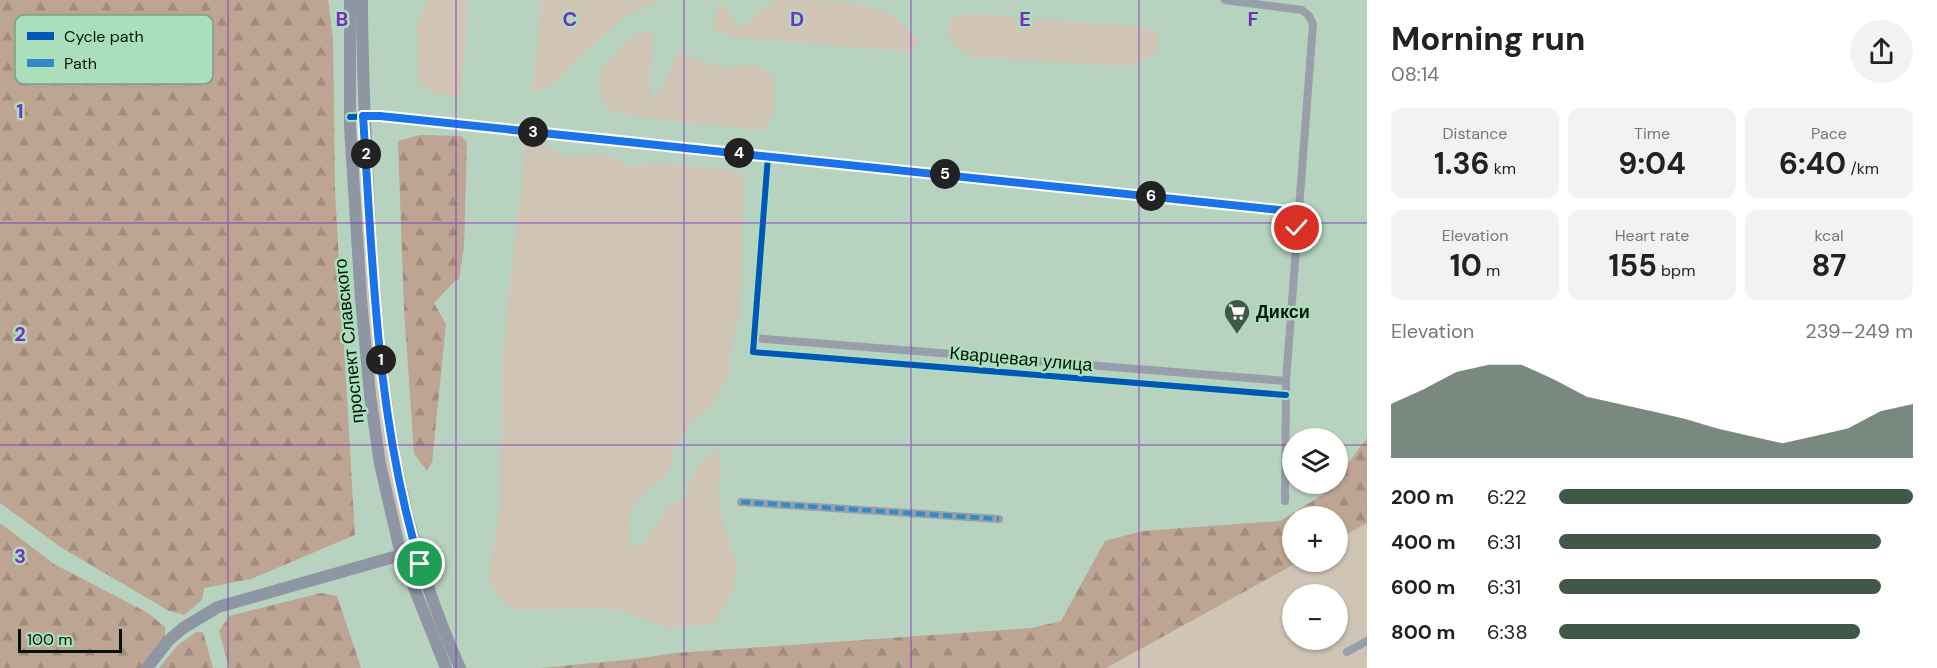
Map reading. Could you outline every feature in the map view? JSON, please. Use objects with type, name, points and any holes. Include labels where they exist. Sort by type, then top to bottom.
[{"type":"main road","name":"проспект Славского","points":[[350,0],[350,117],[361,299],[370,395],[380,464],[394,530],[408,575],[446,668]]},
{"type":"main road","name":"проспект Славского","points":[[362,0],[363,116],[374,300],[384,394],[395,463],[416,551],[434,604],[460,668]]},
{"type":"main road","points":[[379,561],[390,554],[394,547],[394,530]]},
{"type":"main road","points":[[147,668],[168,641],[183,628],[218,607],[416,551]]},
{"type":"main road","points":[[379,561],[394,561],[401,565],[408,575]]},
{"type":"street","points":[[1225,0],[1302,10],[1313,24],[1286,381],[1285,501]]},
{"type":"street","points":[[350,117],[380,116],[1298,212]]},
{"type":"street","points":[[754,338],[768,156]]},
{"type":"street","name":"Кварцевая улица","points":[[1286,381],[754,338],[753,352],[1286,396]]},
{"type":"street","points":[[741,502],[999,519]]},
{"type":"street","points":[[1347,652],[1367,641]]},
{"type":"shaded area","points":[[426,0],[467,0],[466,45],[460,96],[438,94],[419,85],[417,28]]},
{"type":"shaded area","points":[[542,0],[660,0],[622,18],[561,78],[549,87],[532,93]]},
{"type":"shaded area","points":[[776,0],[836,2],[879,10],[895,17],[919,41],[911,52],[728,36],[713,28],[719,1],[737,25],[750,22],[754,15]]},
{"type":"shaded area","points":[[968,13],[1146,28],[1158,33],[1157,54],[1127,66],[971,57],[956,47],[947,35],[952,18]]},
{"type":"shaded area","points":[[639,32],[654,34],[650,83],[653,100],[666,82],[676,53],[721,67],[760,66],[774,78],[773,116],[762,131],[610,111],[601,96],[599,73],[626,41]]},
{"type":"shaded area","points":[[355,132],[360,132],[405,524],[400,526],[383,445],[371,363]]},
{"type":"shaded area","points":[[527,136],[565,156],[603,155],[623,161],[632,168],[651,163],[731,170],[744,175],[740,315],[732,342],[729,372],[714,404],[690,422],[674,448],[665,478],[650,488],[633,506],[628,524],[632,548],[645,542],[669,505],[684,499],[690,481],[701,461],[718,449],[721,467],[718,496],[723,522],[737,566],[733,592],[713,624],[667,628],[622,611],[592,608],[519,610],[504,603],[488,580],[500,509],[502,356]]},
{"type":"shaded area","points":[[1367,523],[1367,668],[1106,668],[1282,571],[1348,572],[1348,533]]},
{"type":"green space","points":[[0,0],[328,0],[333,39],[335,192],[355,535],[251,579],[204,588],[202,600],[184,615],[169,611],[62,548],[0,503]]},
{"type":"green space","points":[[420,135],[461,136],[467,142],[464,246],[459,280],[455,281],[434,303],[446,324],[432,462],[427,471],[414,454],[404,309],[398,141]]},
{"type":"green space","points":[[1367,438],[1367,523],[1348,533],[1348,506],[1304,506],[1324,494],[1348,494],[1348,464]]},
{"type":"green space","points":[[1282,520],[1282,571],[1106,668],[540,668],[675,653],[1032,628],[1061,621],[1105,541],[1142,531]]},
{"type":"green space","points":[[0,523],[54,564],[148,613],[165,627],[165,640],[141,668],[0,668]]},
{"type":"green space","points":[[321,593],[337,596],[361,668],[229,668],[219,631],[229,616]]},
{"type":"green space","points":[[196,632],[203,632],[213,668],[159,668],[178,645]]},
{"type":"marked path","points":[[741,502],[999,519]]},
{"type":"cycle path","points":[[350,117],[380,116],[1298,212]]},
{"type":"cycle path","points":[[768,156],[753,352],[1286,395]]},
{"type":"place","name":"Дикси","points":[[1237,335]]},
{"type":"route","points":[[420,564],[395,463],[384,394],[374,300],[363,116],[1298,212],[1297,228]]}]
